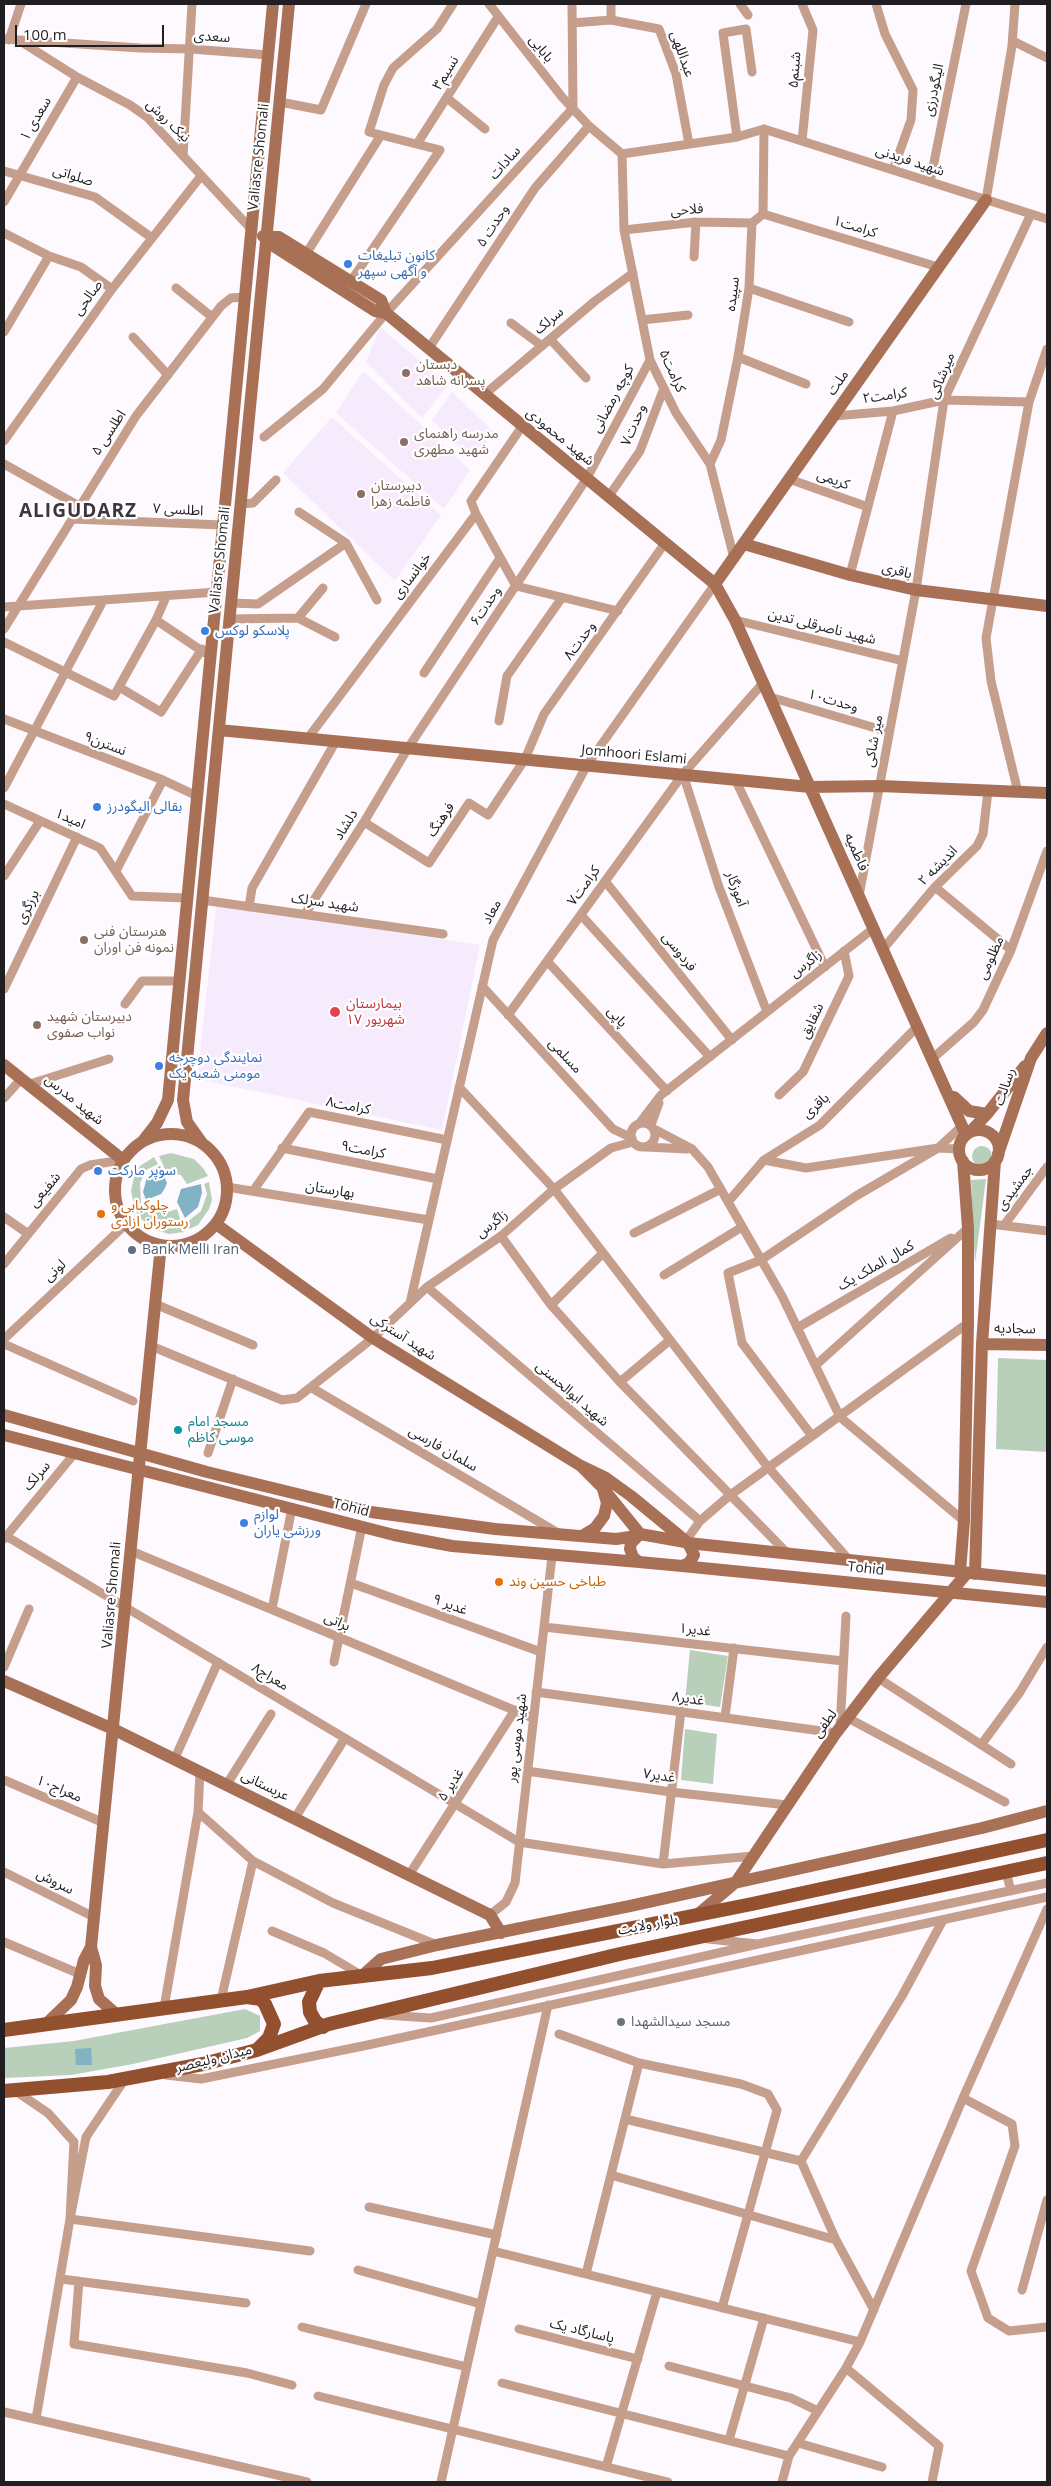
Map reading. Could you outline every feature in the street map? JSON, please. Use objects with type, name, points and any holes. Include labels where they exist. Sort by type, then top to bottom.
[{"type":"main road","name":"Valiasre Shomali","points":[[143,1141],[157,1123],[168,1100],[197,796],[206,654],[217,592],[274,4]]},
{"type":"main road","name":"Valiasre Shomali","points":[[202,1143],[187,1122],[183,1100],[289,4]]},
{"type":"main road","name":"ملت","points":[[715,584],[986,200]]},
{"type":"main road","points":[[252,230],[267,237]]},
{"type":"main road","name":"شهید محمودی","points":[[267,237],[279,237],[381,300],[386,313]]},
{"type":"main road","name":"شهید محمودی","points":[[267,237],[275,247],[375,311],[386,313],[715,584]]},
{"type":"main road","name":"باقری","points":[[744,544],[850,575],[916,590],[1047,606]]},
{"type":"main road","name":"فاطمیه","points":[[715,584],[770,697],[966,1131]]},
{"type":"main road","name":"Jomhoori Eslami","points":[[219,730],[810,787],[880,786],[1047,793]]},
{"type":"main road","name":"رسالت","points":[[997,1158],[1031,1058],[1047,1033]]},
{"type":"main road","points":[[967,1573],[964,1521],[968,1228],[961,1155],[966,1131],[987,1114],[1031,1058]]},
{"type":"main road","name":"شهید مدرس","points":[[4,1065],[123,1160]]},
{"type":"main road","points":[[943,1080],[964,1107],[980,1114],[987,1114]]},
{"type":"main road","points":[[966,1131],[981,1130],[991,1134],[998,1143],[982,1344],[967,1573]]},
{"type":"main road","points":[[170,1134],[187,1136],[202,1143],[215,1155],[224,1170],[227,1187],[225,1206],[216,1224],[192,1242],[177,1246],[161,1246],[148,1242],[126,1224],[118,1209],[115,1192],[116,1176],[123,1160],[143,1141],[170,1134]]},
{"type":"main road","points":[[961,1155],[967,1166],[979,1170],[990,1166],[997,1158]]},
{"type":"main road","name":"شهید آسترکی","points":[[216,1224],[373,1338],[580,1466]]},
{"type":"main road","name":"Valiasre Shomali","points":[[91,1947],[127,1608],[161,1246]]},
{"type":"main road","name":"سجادیه","points":[[982,1344],[1047,1345]]},
{"type":"main road","name":"Tohid","points":[[4,1414],[140,1454],[371,1512],[616,1539],[639,1535],[788,1554],[1047,1581]]},
{"type":"main road","name":"Tohid","points":[[4,1435],[412,1539],[452,1546],[682,1566],[1047,1602]]},
{"type":"main road","points":[[580,1466],[602,1487],[639,1535],[631,1543],[630,1549],[633,1557],[639,1562]]},
{"type":"main road","points":[[580,1466],[612,1482],[686,1542],[693,1550],[693,1559],[682,1566]]},
{"type":"main road","points":[[582,1536],[595,1528],[604,1516],[607,1503],[602,1487]]},
{"type":"main road","points":[[412,1518],[412,1539]]},
{"type":"main road","name":"لطفی","points":[[736,1882],[841,1726],[878,1678],[967,1573]]},
{"type":"main road","name":"عربستانی","points":[[4,1681],[174,1758],[490,1915]]},
{"type":"main road","points":[[362,1976],[381,1959],[437,1945],[736,1882],[1047,1811]]},
{"type":"main road","name":"بلوار ولایت","points":[[247,1997],[319,1980],[432,1968],[697,1915],[1047,1840]]},
{"type":"main road","name":"بلوار ولایت","points":[[257,2050],[323,2026],[370,2014],[695,1938],[1047,1863]]},
{"type":"main road","points":[[697,1915],[736,1882]]},
{"type":"main road","points":[[490,1915],[501,1933]]},
{"type":"main road","points":[[91,1947],[96,1965],[95,1986],[99,1999],[116,2014]]},
{"type":"main road","points":[[46,2024],[71,2000],[91,1947]]},
{"type":"main road","points":[[319,1980],[309,2002],[310,2012],[315,2021],[323,2026]]},
{"type":"main road","points":[[4,2030],[247,1997]]},
{"type":"main road","name":"میدان ولیعصر","points":[[9,2090],[125,2079],[257,2050],[272,2033],[272,2017],[261,1999],[247,1997]]},
{"type":"street","points":[[6,40],[21,4]]},
{"type":"street","points":[[183,156],[191,49],[192,4]]},
{"type":"street","points":[[280,102],[321,110],[366,4]]},
{"type":"street","points":[[351,281],[440,150],[369,132],[384,85],[393,68],[437,28],[453,4]]},
{"type":"street","name":"بابایی","points":[[489,4],[562,98],[589,126],[622,154]]},
{"type":"street","points":[[572,4],[573,108]]},
{"type":"street","points":[[611,4],[611,20]]},
{"type":"street","points":[[740,4],[748,15]]},
{"type":"street","name":"شبنم۵","points":[[802,4],[813,30],[802,141]]},
{"type":"street","points":[[876,4],[885,34],[913,90],[911,120],[893,170]]},
{"type":"street","name":"الیگودرزی","points":[[930,182],[966,4]]},
{"type":"street","points":[[986,200],[1013,41],[1015,4]]},
{"type":"street","name":"نسیم۳","points":[[417,144],[498,17]]},
{"type":"street","name":"عبداللهی","points":[[572,23],[611,20],[659,29],[676,74],[690,144]]},
{"type":"street","points":[[737,137],[723,33],[746,29],[752,72]]},
{"type":"street","name":"سعدی","points":[[6,40],[191,49],[268,55]]},
{"type":"street","name":"نیک روش","points":[[20,41],[77,77],[130,105],[147,117],[252,230]]},
{"type":"street","points":[[1013,41],[1047,58]]},
{"type":"street","name":"سعدی ۱","points":[[4,202],[77,77]]},
{"type":"street","points":[[447,98],[485,129]]},
{"type":"street","name":"سادات","points":[[264,437],[323,389],[386,313],[573,108]]},
{"type":"street","name":"وحدت ۵","points":[[429,348],[535,188],[589,126]]},
{"type":"street","points":[[622,154],[737,137],[764,129],[764,214],[752,222]]},
{"type":"street","name":"شهید فریدنی","points":[[764,129],[1047,219]]},
{"type":"street","points":[[306,254],[381,135]]},
{"type":"street","name":"کرامت۵","points":[[622,154],[624,230],[650,360],[676,413],[710,464],[734,558]]},
{"type":"street","name":"صلواتی","points":[[4,171],[20,174],[95,197],[152,238]]},
{"type":"street","name":"صالحی","points":[[4,441],[112,289],[201,176]]},
{"type":"street","name":"کرامت۱","points":[[764,214],[938,267]]},
{"type":"street","name":"میرشاکی","points":[[916,590],[944,400],[1031,214]]},
{"type":"street","points":[[694,257],[696,222]]},
{"type":"street","name":"فلاحی","points":[[624,230],[696,222],[752,222]]},
{"type":"street","name":"سپیده","points":[[710,464],[721,440],[738,357],[749,288],[752,222]]},
{"type":"street","points":[[4,233],[50,256],[81,266],[112,289]]},
{"type":"street","points":[[4,332],[50,256]]},
{"type":"street","name":"سرلک","points":[[485,394],[595,301],[633,273]]},
{"type":"street","points":[[176,288],[212,317]]},
{"type":"street","points":[[749,288],[849,322]]},
{"type":"street","name":"اطلسی ۵","points":[[4,629],[136,416],[226,301],[245,296]]},
{"type":"street","points":[[642,320],[688,315]]},
{"type":"street","points":[[511,323],[542,346]]},
{"type":"street","points":[[133,337],[168,375]]},
{"type":"street","points":[[550,339],[586,378]]},
{"type":"street","points":[[1018,792],[991,681],[986,638],[1029,402],[1047,349]]},
{"type":"street","points":[[738,357],[806,384]]},
{"type":"street","name":"کوچه رمضانی","points":[[587,478],[650,360]]},
{"type":"street","name":"۷وحدت","points":[[608,496],[640,451],[664,388]]},
{"type":"street","name":"کرامت۲","points":[[834,416],[893,411],[944,400],[1029,402]]},
{"type":"street","points":[[850,575],[893,411]]},
{"type":"street","points":[[523,425],[471,501],[476,514],[516,586],[561,599],[618,611]]},
{"type":"street","points":[[4,464],[79,506]]},
{"type":"street","name":"وحدت۶","points":[[408,748],[587,478]]},
{"type":"street","name":"کریمی","points":[[789,479],[868,507]]},
{"type":"street","points":[[241,504],[253,503],[276,480]]},
{"type":"street","points":[[299,512],[346,543],[377,600]]},
{"type":"street","name":"خوانساری","points":[[308,738],[476,514]]},
{"type":"street","name":"اطلسی ۷","points":[[72,519],[223,525]]},
{"type":"street","points":[[231,603],[258,604],[346,543]]},
{"type":"street","name":"وحدت۸","points":[[525,759],[544,714],[666,543]]},
{"type":"street","points":[[424,673],[500,558]]},
{"type":"street","name":"معاد","points":[[410,1303],[493,940],[587,765],[715,584]]},
{"type":"street","points":[[298,618],[323,588]]},
{"type":"street","name":"میر شاکی","points":[[859,896],[916,590]]},
{"type":"street","points":[[4,607],[217,592]]},
{"type":"street","points":[[4,642],[114,696],[156,620],[166,596]]},
{"type":"street","points":[[499,721],[507,676],[561,599]]},
{"type":"street","points":[[4,788],[103,601]]},
{"type":"street","points":[[230,619],[298,618],[335,636]]},
{"type":"street","points":[[119,687],[161,712],[206,654],[156,620]]},
{"type":"street","name":"شهید ناصرقلی تدین","points":[[734,620],[902,661]]},
{"type":"street","name":"کرامت۷","points":[[508,1015],[683,774],[763,683]]},
{"type":"street","name":"وحدت۱۰","points":[[770,697],[890,732]]},
{"type":"street","name":"نسترن۹","points":[[4,718],[163,780],[197,796]]},
{"type":"street","points":[[249,907],[252,888],[336,741]]},
{"type":"street","name":"دلشاد","points":[[305,914],[364,822],[408,748]]},
{"type":"street","name":"فرهنگ","points":[[364,822],[429,863],[469,803],[488,815],[525,759]]},
{"type":"street","name":"آموزگار","points":[[683,774],[719,887],[767,1012]]},
{"type":"street","points":[[116,871],[163,780]]},
{"type":"street","points":[[735,780],[825,967]]},
{"type":"street","name":"اندیشه ۲","points":[[883,949],[935,886],[977,846],[983,834],[988,791]]},
{"type":"street","name":"امید۱","points":[[4,804],[100,848],[132,896],[187,898]]},
{"type":"street","points":[[4,876],[40,821]]},
{"type":"street","name":"برزگری","points":[[4,989],[77,838]]},
{"type":"street","name":"مظلومی","points":[[933,1058],[974,1022],[983,1010],[1011,950],[1047,851]]},
{"type":"street","name":"فردوسی","points":[[605,881],[732,1040]]},
{"type":"street","points":[[935,886],[1011,950]]},
{"type":"street","name":"شهید سرلک","points":[[202,900],[443,934]]},
{"type":"street","points":[[581,915],[710,1057]]},
{"type":"street","name":"زاگرس","points":[[639,1124],[664,1093],[874,928]]},
{"type":"street","name":"شقایق","points":[[779,1095],[802,1072],[849,976],[844,952]]},
{"type":"street","name":"پاپی","points":[[548,961],[664,1093]]},
{"type":"street","points":[[125,1004],[142,981],[179,981]]},
{"type":"street","name":"مسلمی","points":[[482,986],[612,1128],[632,1140]]},
{"type":"street","name":"باقری","points":[[728,1202],[764,1160],[820,1125],[918,1026]]},
{"type":"street","points":[[4,1098],[26,1081],[109,1059]]},
{"type":"street","points":[[459,1086],[554,1189],[767,1466],[849,1560]]},
{"type":"street","points":[[646,1147],[654,1140],[653,1127],[664,1093]]},
{"type":"street","name":"کرامت۸","points":[[253,1191],[309,1112],[447,1140]]},
{"type":"street","points":[[692,1150],[639,1146],[632,1140],[633,1128],[639,1124],[653,1127],[692,1150],[708,1167],[797,1328],[840,1417],[964,1521]]},
{"type":"street","points":[[812,1436],[742,1343],[728,1273],[761,1260],[856,1196],[966,1131]]},
{"type":"street","name":"زاگرس","points":[[151,1346],[282,1400],[297,1398],[373,1338],[427,1287],[500,1236],[554,1189],[611,1148],[632,1140]]},
{"type":"street","name":"کرامت۹","points":[[282,1148],[438,1179]]},
{"type":"street","points":[[764,1160],[806,1168],[938,1148],[961,1155]]},
{"type":"street","name":"شفیعی","points":[[4,1264],[27,1233],[81,1169],[90,1165],[123,1160]]},
{"type":"street","name":"جمشیدی","points":[[1005,1224],[1047,1167]]},
{"type":"street","name":"بهارستان","points":[[227,1187],[429,1220]]},
{"type":"street","points":[[634,1233],[721,1189]]},
{"type":"street","points":[[4,1217],[27,1233]]},
{"type":"street","name":"لونی","points":[[4,1339],[126,1224]]},
{"type":"street","points":[[991,1224],[1047,1230]]},
{"type":"street","points":[[664,1275],[742,1227]]},
{"type":"street","points":[[816,1365],[968,1228]]},
{"type":"street","name":"کمال الملک یک","points":[[797,1328],[968,1228]]},
{"type":"street","points":[[500,1236],[551,1305],[620,1382],[729,1496],[788,1554]]},
{"type":"street","points":[[551,1305],[603,1253]]},
{"type":"street","name":"شهید ابوالحسنی","points":[[427,1287],[700,1521]]},
{"type":"street","points":[[155,1304],[253,1345]]},
{"type":"street","points":[[686,1542],[700,1521],[767,1466],[840,1417],[968,1323]]},
{"type":"street","points":[[620,1382],[670,1340]]},
{"type":"street","points":[[4,1344],[133,1401]]},
{"type":"street","points":[[208,1453],[233,1379]]},
{"type":"street","name":"سلمان فارسی","points":[[312,1388],[560,1534]]},
{"type":"street","name":"سرلک","points":[[5,1538],[74,1454]]},
{"type":"street","points":[[272,1608],[292,1508]]},
{"type":"street","points":[[334,1662],[362,1526]]},
{"type":"street","name":"معراج۸","points":[[5,1538],[127,1608],[519,1842]]},
{"type":"street","name":"براتی","points":[[131,1551],[533,1718]]},
{"type":"street","name":"شهید موسی پور","points":[[490,1915],[506,1902],[515,1883],[552,1556]]},
{"type":"street","name":"غدیر ۹","points":[[350,1584],[541,1652]]},
{"type":"street","points":[[4,1667],[29,1609]]},
{"type":"street","points":[[846,1616],[841,1726],[1005,1802]]},
{"type":"street","name":"غدیر۱","points":[[544,1627],[843,1661]]},
{"type":"street","points":[[981,1745],[1020,1692],[1047,1647]]},
{"type":"street","points":[[724,1717],[734,1648]]},
{"type":"street","points":[[174,1758],[218,1662]]},
{"type":"street","points":[[878,1678],[1011,1764]]},
{"type":"street","name":"غدیر۸","points":[[536,1692],[724,1717],[841,1726]]},
{"type":"street","name":"غدیر ۵","points":[[409,1875],[516,1710]]},
{"type":"street","points":[[663,1864],[681,1712]]},
{"type":"street","points":[[227,1784],[271,1714]]},
{"type":"street","points":[[294,1818],[345,1738]]},
{"type":"street","name":"غدیر۷","points":[[527,1771],[671,1792],[787,1805]]},
{"type":"street","points":[[164,2008],[198,1812],[200,1772]]},
{"type":"street","name":"معراج۱۰","points":[[4,1780],[104,1822]]},
{"type":"street","points":[[198,1812],[253,1861],[333,1903],[437,1945]]},
{"type":"street","points":[[519,1842],[663,1864],[754,1856]]},
{"type":"street","points":[[221,2000],[253,1861]]},
{"type":"street","name":"سروش","points":[[4,1872],[94,1917]]},
{"type":"street","points":[[1006,1872],[1011,1891]]},
{"type":"street","points":[[370,2014],[431,2018],[758,1944],[1047,1883]]},
{"type":"street","points":[[153,2073],[201,2079],[1047,1897]]},
{"type":"street","points":[[782,2482],[790,2456],[846,2368],[860,2342],[963,2098],[1047,1909]]},
{"type":"street","points":[[801,2160],[902,1996],[943,1920]]},
{"type":"street","points":[[272,1931],[324,1953],[362,1976]]},
{"type":"street","points":[[695,1938],[758,1944]]},
{"type":"street","points":[[4,1942],[80,1974]]},
{"type":"street","points":[[441,2482],[548,2005]]},
{"type":"street","points":[[559,2034],[639,2063],[742,2084],[768,2094],[777,2110],[722,2308]]},
{"type":"street","points":[[586,2274],[639,2063]]},
{"type":"street","points":[[36,2419],[86,2137],[125,2079]]},
{"type":"street","points":[[9,2090],[48,2112],[74,2142],[70,2219]]},
{"type":"street","points":[[963,2098],[1012,2124],[1015,2146],[971,2271],[988,2318],[1009,2331],[1047,2327]]},
{"type":"street","points":[[625,2119],[801,2160]]},
{"type":"street","points":[[801,2160],[836,2240],[874,2310]]},
{"type":"street","points":[[611,2175],[836,2240]]},
{"type":"street","points":[[1022,2290],[1047,2200]]},
{"type":"street","points":[[369,2207],[497,2235]]},
{"type":"street","points":[[70,2219],[310,2251]]},
{"type":"street","points":[[493,2251],[860,2342]]},
{"type":"street","points":[[358,2270],[481,2304]]},
{"type":"street","points":[[60,2279],[246,2303]]},
{"type":"street","points":[[79,2281],[74,2344],[247,2373],[292,2386]]},
{"type":"street","points":[[606,2467],[657,2292]]},
{"type":"street","points":[[729,2440],[764,2318]]},
{"type":"street","points":[[302,2327],[467,2367]]},
{"type":"street","name":"پاسارگاد یک","points":[[519,2329],[638,2359]]},
{"type":"street","points":[[669,2366],[791,2398],[818,2411]]},
{"type":"street","points":[[846,2368],[940,2446],[932,2482]]},
{"type":"street","points":[[502,2382],[790,2456]]},
{"type":"street","points":[[318,2396],[668,2482]]},
{"type":"street","points":[[4,2412],[307,2482]]},
{"type":"street","points":[[798,2443],[882,2467]]},
{"type":"shaded area","name":"دبستان پسرانه شاهد","points":[[380,327],[448,385],[422,418],[366,362]]},
{"type":"shaded area","name":"مدرسه راهنمای شهید مطهری","points":[[363,371],[470,470],[444,509],[336,413]]},
{"type":"shaded area","points":[[452,392],[495,433],[470,459],[432,420]]},
{"type":"shaded area","name":"دبیرستان فاطمه زهرا","points":[[332,417],[441,515],[395,581],[283,473]]},
{"type":"shaded area","name":"بیمارستان ۱۷ شهریور","points":[[217,899],[305,918],[480,945],[442,1130],[197,1079]]},
{"type":"green space","points":[[978,1146],[986,1146],[992,1152],[992,1160],[986,1166],[978,1166],[972,1160],[972,1152]]},
{"type":"green space","points":[[171,1153],[194,1159],[208,1176],[187,1184],[181,1175],[175,1174],[169,1178],[159,1156]]},
{"type":"green space","points":[[154,1157],[158,1164],[146,1170],[140,1183],[141,1203],[134,1205],[131,1191],[135,1173],[140,1166]]},
{"type":"green space","points":[[986,1179],[975,1263],[971,1180]]},
{"type":"green space","points":[[209,1182],[212,1200],[209,1209],[198,1225],[189,1229],[186,1223],[201,1211],[207,1194],[204,1184]]},
{"type":"green space","points":[[157,1203],[165,1213],[177,1209],[184,1232],[169,1234],[156,1230],[145,1223],[136,1212]]},
{"type":"green space","points":[[998,1358],[1047,1360],[1047,1452],[996,1449]]},
{"type":"green space","points":[[690,1650],[728,1656],[720,1707],[685,1702]]},
{"type":"green space","points":[[685,1729],[717,1734],[713,1784],[681,1780]]},
{"type":"green space","points":[[245,2009],[260,2016],[260,2031],[247,2038],[133,2064],[71,2075],[4,2078],[4,2048],[74,2041]]},
{"type":"water","points":[[160,1166],[167,1183],[165,1188],[161,1194],[146,1200],[143,1192],[147,1177],[153,1169]]},
{"type":"water","points":[[201,1184],[202,1193],[198,1207],[185,1218],[177,1202],[181,1189]]},
{"type":"water","points":[[91,2048],[92,2065],[76,2065],[75,2049]]},
{"type":"place","name":"کانون تبلیغات و آگهی سپهر","points":[[348,264]]},
{"type":"place","name":"دبستان پسرانه شاهد","points":[[406,373]]},
{"type":"place","name":"مدرسه راهنمای شهید مطهری","points":[[404,442]]},
{"type":"place","name":"دبیرستان فاطمه زهرا","points":[[361,494]]},
{"type":"place","name":"پلاسکو لوکس","points":[[205,631]]},
{"type":"place","name":"بقالی الیگودرز","points":[[97,807]]},
{"type":"place","name":"هنرستان فنی نمونه فن اوران","points":[[84,940]]},
{"type":"place","name":"بیمارستان ۱۷ شهریور","points":[[335,1012]]},
{"type":"place","name":"دبیرستان شهید نواب صفوی","points":[[37,1025]]},
{"type":"place","name":"نمایندگی دوچرخه مومنی شعبه یک","points":[[159,1066]]},
{"type":"place","name":"سوپر مارکت","points":[[98,1171]]},
{"type":"place","name":"چلوکبابی و رستوران ازادی","points":[[101,1214]]},
{"type":"place","name":"Bank Melli Iran","points":[[132,1250]]},
{"type":"place","name":"مسجد امام موسی کاظم","points":[[178,1430]]},
{"type":"place","name":"لوازم ورزشی یاران","points":[[244,1523]]},
{"type":"place","name":"طباخی حسین وند","points":[[499,1582]]},
{"type":"place","name":"مسجد سیدالشهدا","points":[[621,2022]]},
{"type":"district","name":"ALIGUDARZ","points":[[78,512]]}]
